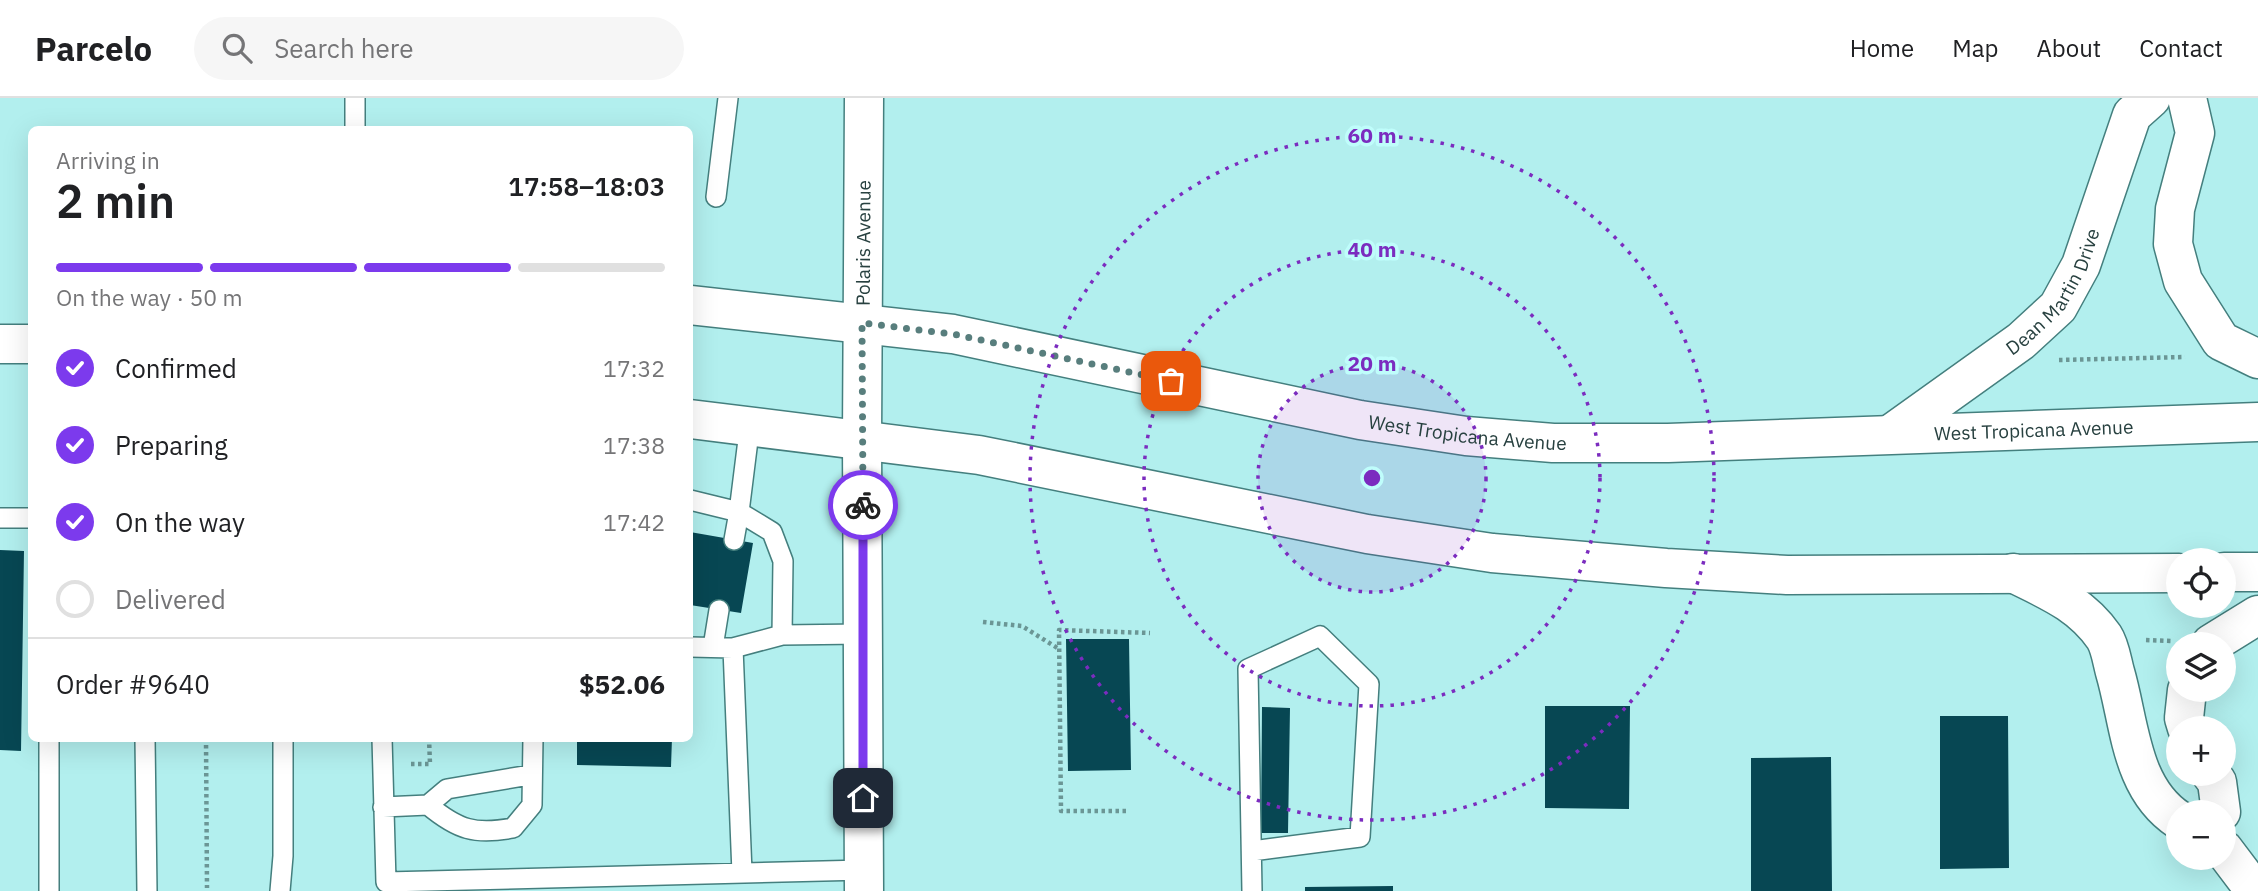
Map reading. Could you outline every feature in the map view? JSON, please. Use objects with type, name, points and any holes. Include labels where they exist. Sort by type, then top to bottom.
[{"type":"main road","name":"Polaris Avenue","points":[[864,98],[864,881]]},
{"type":"main road","name":"Dean Martin Drive","points":[[1891,434],[2021,341],[2058,307],[2081,265],[2132,115],[2151,98]]},
{"type":"main road","points":[[2187,98],[2196,133],[2175,209],[2174,244],[2183,281],[2221,341],[2258,359]]},
{"type":"main road","name":"West Tropicana Avenue","points":[[693,305],[953,334],[1360,420],[1466,436],[1553,443],[2258,422]]},
{"type":"main road","points":[[0,344],[28,344]]},
{"type":"main road","points":[[693,419],[750,424],[979,455],[1354,532],[1492,553],[1787,575],[2166,573]]},
{"type":"main road","points":[[2236,572],[2258,572]]},
{"type":"main road","points":[[2013,573],[2075,604],[2106,639],[2132,748],[2148,790],[2166,811]]},
{"type":"main road","points":[[2230,632],[2258,615]]},
{"type":"main road","points":[[2236,862],[2255,891]]},
{"type":"lane","points":[[355,98],[355,126]]},
{"type":"lane","points":[[716,197],[728,98]]},
{"type":"lane","points":[[734,540],[750,424]]},
{"type":"lane","points":[[693,501],[739,512],[772,532],[783,561],[782,635]]},
{"type":"lane","points":[[0,518],[28,518]]},
{"type":"lane","points":[[719,610],[742,873]]},
{"type":"lane","points":[[693,647],[723,648],[782,635],[863,634]]},
{"type":"lane","points":[[1252,850],[1360,837],[1369,684],[1320,636],[1248,669],[1252,891]]},
{"type":"lane","points":[[48,742],[49,891]]},
{"type":"lane","points":[[145,742],[147,891]]},
{"type":"lane","points":[[279,891],[283,856],[283,742]]},
{"type":"lane","points":[[382,742],[386,881],[742,873],[864,881]]},
{"type":"lane","points":[[428,805],[447,821],[483,834],[513,828],[533,805],[530,775],[533,742]]},
{"type":"lane","points":[[383,807],[428,805],[447,789],[530,775]]},
{"type":"path","points":[[2051,361],[2185,357]]},
{"type":"path","points":[[983,622],[1022,626],[1059,649]]},
{"type":"path","points":[[1126,811],[1061,811],[1059,630],[1150,633]]},
{"type":"path","points":[[2134,639],[2166,640]]},
{"type":"path","points":[[206,742],[207,888]]},
{"type":"building","points":[[693,533],[753,543],[741,613],[693,605]]},
{"type":"building","points":[[0,550],[24,551],[21,751],[0,750]]},
{"type":"building","points":[[1066,639],[1129,639],[1131,770],[1068,771]]},
{"type":"building","points":[[1545,706],[1630,706],[1629,809],[1545,808]]},
{"type":"building","points":[[1262,707],[1290,708],[1288,833],[1261,833]]},
{"type":"building","points":[[1940,716],[2008,716],[2009,868],[1940,869]]},
{"type":"building","points":[[577,742],[672,742],[671,767],[577,765]]},
{"type":"building","points":[[1831,757],[1832,891],[1751,891],[1751,758]]},
{"type":"building","points":[[1393,886],[1393,891],[1305,891],[1305,887]]},
{"type":"way so far","points":[[863,505],[862,323],[953,334],[1171,381]]},
{"type":"route","points":[[863,505],[863,798]]}]
